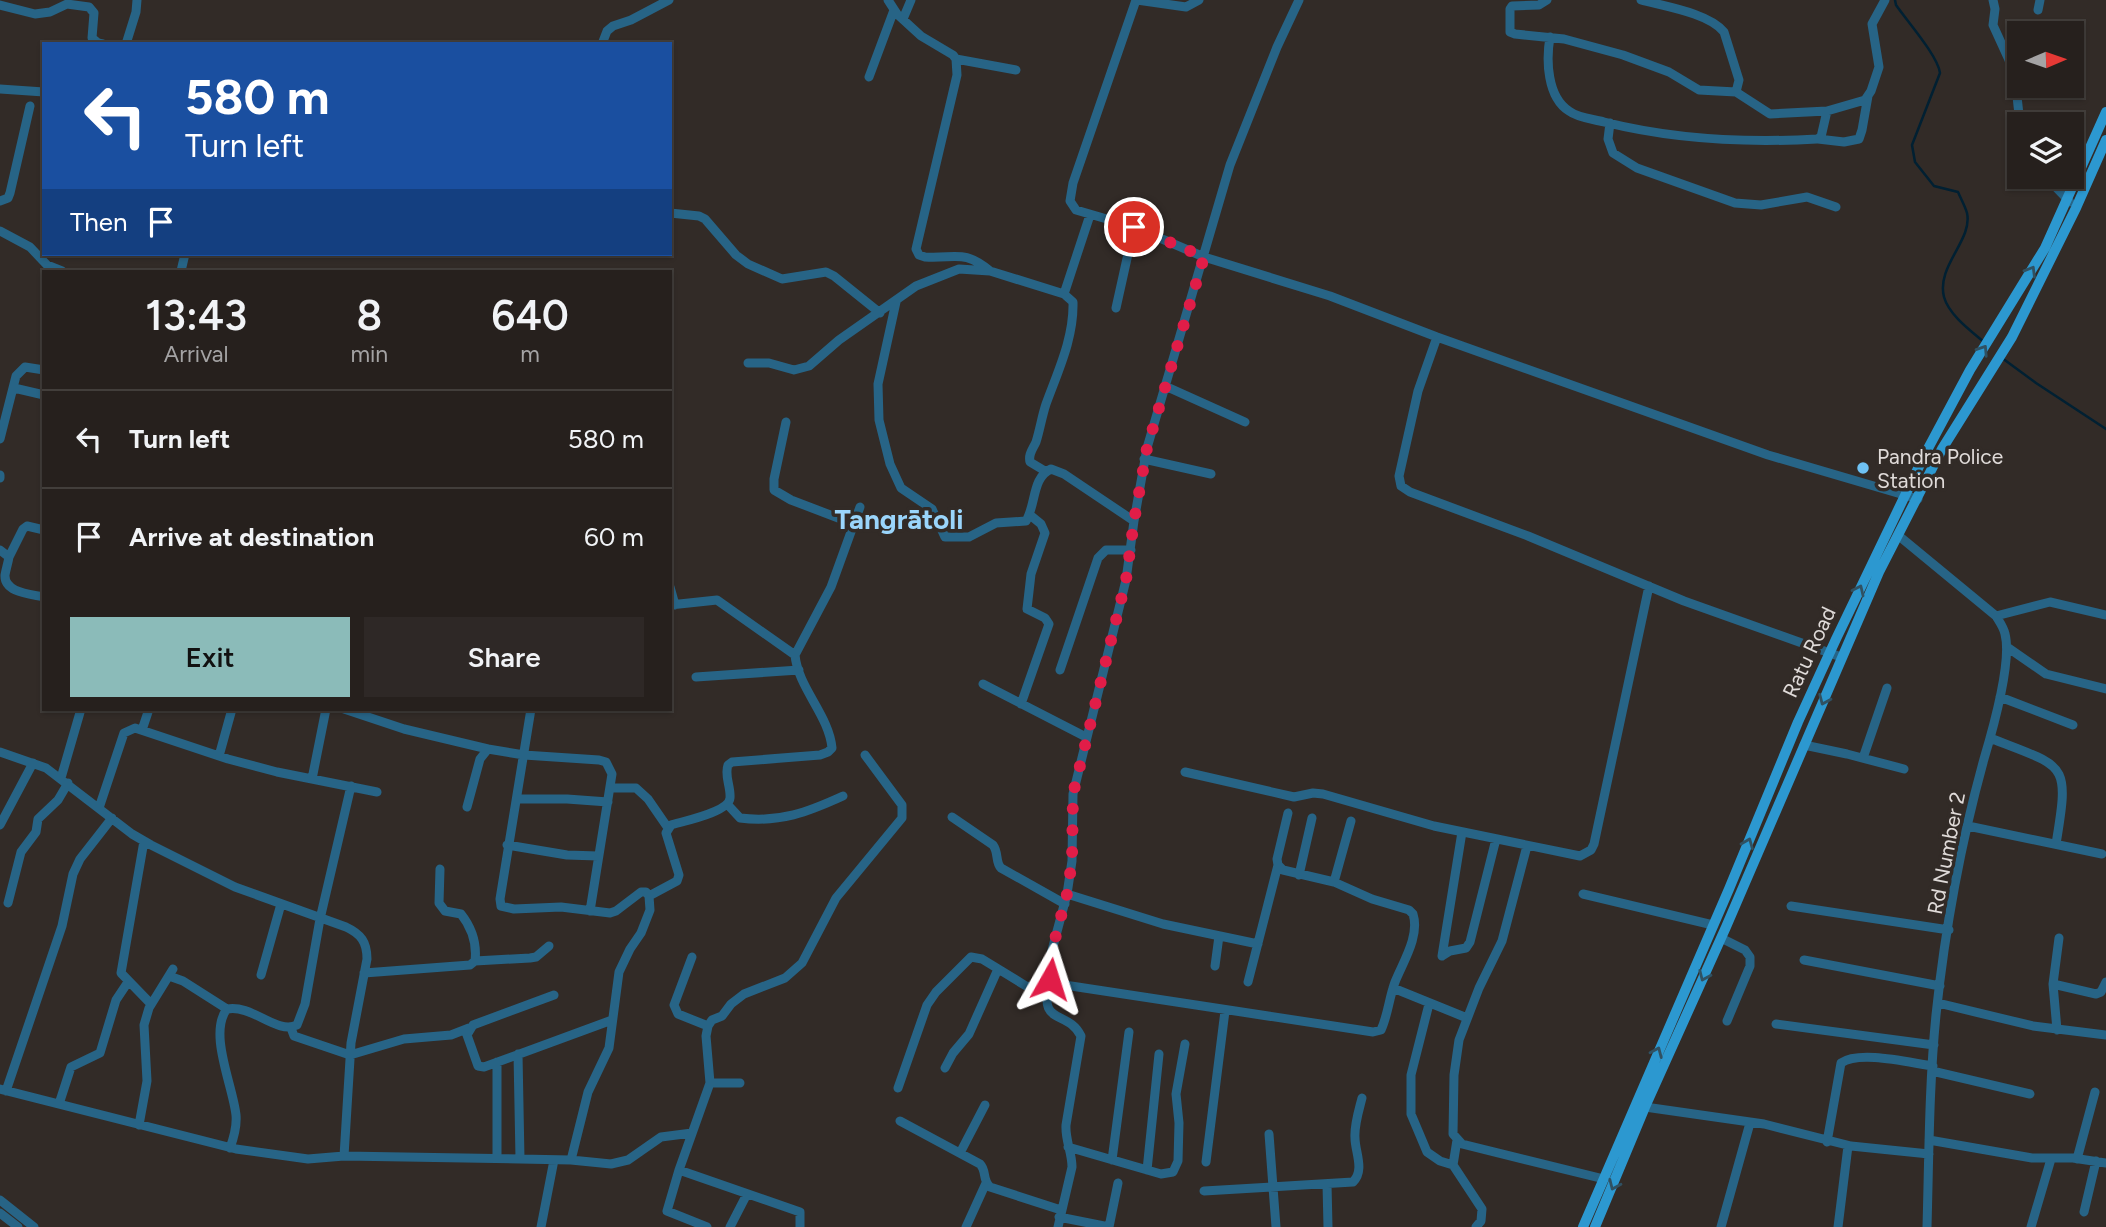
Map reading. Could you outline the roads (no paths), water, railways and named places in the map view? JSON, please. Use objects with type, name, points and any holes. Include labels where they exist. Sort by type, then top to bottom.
[{"type":"main road","name":"Ratu Road","points":[[1583,1227],[1829,652],[1903,495],[1970,370],[2045,248],[2106,112]]},
{"type":"main road","name":"Ratu Road","points":[[1595,1227],[1879,572],[1942,449],[2012,337],[2076,208],[2106,140]]},
{"type":"street","points":[[127,42],[137,0]]},
{"type":"street","points":[[603,42],[607,31],[613,26],[631,20],[669,0]]},
{"type":"street","points":[[888,0],[894,10],[921,36],[956,59],[1016,70]]},
{"type":"street","points":[[903,19],[911,0]]},
{"type":"street","points":[[1199,0],[1186,7],[1136,0],[1070,193],[1070,201],[1076,210],[1134,227],[1204,257],[1330,296],[1768,455],[1918,499]]},
{"type":"street","points":[[1059,1218],[1072,1167],[1065,1137],[1081,1036],[1078,1029],[1054,1014],[1047,1006],[1047,990],[1051,954],[1066,899],[1072,861],[1073,794],[1126,580],[1144,459],[1232,158],[1299,0]]},
{"type":"street","points":[[1547,0],[1539,5],[1512,6],[1508,27],[1510,32],[1564,38],[1623,55],[1669,72],[1699,90],[1736,92],[1770,114],[1827,111],[1858,102],[1868,96]]},
{"type":"street","points":[[1641,0],[1695,15],[1719,27],[1724,32],[1739,80],[1736,92]]},
{"type":"street","points":[[1550,37],[1547,67],[1561,104],[1576,115],[1647,132],[1714,138],[1786,141],[1817,139],[1844,142],[1859,139],[1863,130],[1868,96],[1879,67],[1872,23],[1885,0]]},
{"type":"street","points":[[2038,10],[2040,0]]},
{"type":"street","points":[[1995,2],[1993,25],[2009,60],[2019,112]]},
{"type":"street","points":[[0,5],[35,14],[50,12],[67,4],[89,6],[94,13],[92,38],[97,42]]},
{"type":"street","points":[[869,77],[894,10]]},
{"type":"street","points":[[956,59],[957,75],[916,249],[919,255],[925,257],[976,259],[990,271]]},
{"type":"street","points":[[0,89],[42,92]]},
{"type":"street","points":[[0,201],[8,198],[10,193],[30,106]]},
{"type":"street","points":[[1817,139],[1823,133],[1827,111]]},
{"type":"street","points":[[1610,123],[1608,139],[1613,153],[1637,168],[1735,204],[1761,205],[1807,197],[1836,207]]},
{"type":"street","points":[[2057,189],[2076,208]]},
{"type":"street","points":[[672,213],[705,219],[736,255],[775,277],[790,279],[819,272],[834,276],[880,313]]},
{"type":"street","points":[[1064,294],[1090,215]]},
{"type":"street","points":[[1116,308],[1134,227]]},
{"type":"street","points":[[0,231],[42,255]]},
{"type":"street","points":[[42,256],[47,265],[60,270]]},
{"type":"street","points":[[748,363],[769,363],[794,370],[809,366],[839,340],[916,286],[959,269],[990,271],[1064,294],[1073,302],[1064,359],[1028,459],[1045,471]]},
{"type":"street","points":[[896,302],[881,365],[877,403],[879,419],[890,464],[901,488],[933,509],[942,534],[948,538],[974,536],[996,523],[1026,521],[1040,479],[1045,471],[1051,469],[1064,474],[1134,521]]},
{"type":"street","points":[[1437,337],[1418,391],[1399,477],[1401,486],[1409,492],[1528,536],[1649,586],[1842,657]]},
{"type":"street","points":[[0,439],[16,376],[25,367],[42,370]]},
{"type":"street","points":[[1165,386],[1245,422]]},
{"type":"street","points":[[14,388],[42,395]]},
{"type":"street","points":[[786,422],[774,490],[791,500],[855,524]]},
{"type":"street","points":[[1144,459],[1211,474]]},
{"type":"street","points":[[795,655],[831,587],[860,507]]},
{"type":"street","points":[[1021,704],[1049,624],[1045,618],[1027,610],[1031,574],[1045,533],[1041,524],[1030,515]]},
{"type":"street","points":[[42,530],[27,526],[23,529],[9,557],[5,575],[10,587],[42,596]]},
{"type":"street","points":[[1899,536],[1996,616],[2050,602],[2106,615]]},
{"type":"street","points":[[0,550],[9,557]]},
{"type":"street","points":[[1060,670],[1098,558],[1106,550],[1131,551]]},
{"type":"street","points":[[1185,772],[1294,797],[1323,794],[1462,832],[1580,856],[1591,850],[1594,844],[1649,586]]},
{"type":"street","points":[[649,895],[677,881],[679,875],[666,833],[668,828],[728,805],[728,765],[732,762],[820,755],[832,748],[830,735],[799,670],[795,655],[717,600],[673,605]]},
{"type":"street","name":"Rd Number 2","points":[[1927,1227],[1932,1068],[1940,986],[1968,826],[2000,697],[2007,647],[2005,634],[1996,616]]},
{"type":"street","points":[[2007,647],[2046,674],[2106,689]]},
{"type":"street","points":[[696,677],[799,670]]},
{"type":"street","points":[[982,684],[1086,737]]},
{"type":"street","points":[[1863,758],[1887,688]]},
{"type":"street","points":[[2000,697],[2073,726]]},
{"type":"street","points":[[8,903],[21,852],[33,838],[38,819],[58,800],[80,711]]},
{"type":"street","points":[[142,730],[148,711]]},
{"type":"street","points":[[219,756],[231,711]]},
{"type":"street","points":[[312,779],[327,711]]},
{"type":"street","points":[[350,711],[404,729],[488,749],[606,762],[612,774],[590,911]]},
{"type":"street","points":[[531,711],[508,845],[501,906],[514,909],[561,907],[610,913],[635,894],[646,892],[649,895]]},
{"type":"street","points":[[99,808],[124,733],[129,729],[142,730],[219,756],[377,792]]},
{"type":"street","points":[[1990,738],[2040,757],[2057,769],[2064,799],[2056,844]]},
{"type":"street","points":[[1804,745],[1904,769]]},
{"type":"street","points":[[467,807],[480,759],[488,749]]},
{"type":"street","points":[[0,752],[33,763],[64,780],[144,841],[235,887],[346,927],[362,937],[367,951],[351,1055],[344,1156]]},
{"type":"street","points":[[707,1227],[667,1211],[710,1083],[706,1035],[708,1026],[744,994],[785,978],[802,963],[836,898],[902,818],[902,805],[865,755]]},
{"type":"street","points":[[0,825],[33,763]]},
{"type":"street","points":[[139,1125],[147,1081],[144,1025],[151,1004],[171,972],[227,1009],[244,1009],[284,1028],[297,1025],[305,1004],[320,919],[351,786]]},
{"type":"street","points":[[610,788],[636,788],[648,799],[668,828]]},
{"type":"street","points":[[728,805],[740,818],[786,817],[809,812],[843,796]]},
{"type":"street","points":[[517,799],[608,802]]},
{"type":"street","points":[[1248,982],[1278,866],[1277,859],[1288,813]]},
{"type":"street","points":[[952,817],[993,845],[1001,868],[1066,899],[1163,925],[1258,943]]},
{"type":"street","points":[[112,818],[80,859],[73,874],[62,926],[3,1090],[230,1148],[308,1158],[497,1158],[618,1163],[628,1160],[661,1137],[692,1133]]},
{"type":"street","points":[[1299,875],[1312,818]]},
{"type":"street","points":[[1334,882],[1351,821]]},
{"type":"street","points":[[1968,826],[2102,854]]},
{"type":"street","points":[[1462,832],[1442,956],[1450,951],[1466,948],[1470,942],[1496,839]]},
{"type":"street","points":[[144,841],[121,973],[151,1004]]},
{"type":"street","points":[[508,845],[567,855],[598,856]]},
{"type":"street","points":[[1452,1165],[1457,1140],[1452,1126],[1454,1075],[1459,1040],[1502,941],[1527,846]]},
{"type":"street","points":[[1050,979],[1058,984],[1225,1011],[1381,1030],[1393,988],[1409,950],[1415,926],[1413,914],[1409,910],[1372,900],[1334,882],[1299,875],[1278,866]]},
{"type":"street","points":[[439,869],[439,903],[445,911],[461,914],[470,928],[475,946],[475,961]]},
{"type":"street","points":[[1583,894],[1713,925]]},
{"type":"street","points":[[571,1160],[589,1092],[606,1059],[619,972],[646,922],[650,911],[649,895]]},
{"type":"street","points":[[261,975],[281,904]]},
{"type":"street","points":[[1791,906],[1948,930]]},
{"type":"street","points":[[1215,966],[1219,936]]},
{"type":"street","points":[[1721,938],[1745,950],[1751,957],[1750,966],[1727,1021]]},
{"type":"street","points":[[2057,1030],[2053,984],[2059,938]]},
{"type":"street","points":[[364,973],[530,958],[536,957],[550,946]]},
{"type":"street","points":[[692,957],[674,1005],[675,1011],[708,1026]]},
{"type":"street","points":[[898,1088],[927,1005],[936,992],[971,957],[982,958],[1026,986],[1047,990]]},
{"type":"street","points":[[1804,960],[1940,986]]},
{"type":"street","points":[[945,1068],[953,1053],[969,1034],[998,969]]},
{"type":"street","points":[[59,1104],[71,1067],[100,1053],[116,1000],[128,982]]},
{"type":"street","points":[[2053,984],[2096,994],[2101,992],[2106,982]]},
{"type":"street","points":[[1393,988],[1467,1018]]},
{"type":"street","points":[[291,1028],[294,1036],[351,1055],[404,1039],[451,1035],[554,995]]},
{"type":"street","points":[[1938,1003],[2057,1030],[2106,1035]]},
{"type":"street","points":[[1429,1004],[1411,1075],[1411,1114],[1427,1152],[1452,1165],[1482,1209],[1481,1221],[1476,1227]]},
{"type":"street","points":[[227,1009],[219,1030],[236,1115],[230,1148]]},
{"type":"street","points":[[1206,1162],[1225,1011]]},
{"type":"street","points":[[469,1028],[467,1035],[478,1066],[497,1062],[612,1020]]},
{"type":"street","points":[[1776,1024],[1934,1045]]},
{"type":"street","points":[[1112,1160],[1129,1032]]},
{"type":"street","points":[[1068,1147],[1167,1174],[1177,1167],[1179,1138],[1176,1094],[1185,1044]]},
{"type":"street","points":[[518,1054],[520,1159]]},
{"type":"street","points":[[1147,1170],[1159,1054]]},
{"type":"street","points":[[1827,1142],[1841,1063],[1847,1059],[1867,1058],[1932,1068],[2030,1094]]},
{"type":"street","points":[[497,1062],[497,1158]]},
{"type":"street","points":[[710,1083],[740,1083]]},
{"type":"street","points":[[2077,1159],[2095,1092]]},
{"type":"street","points":[[1205,1191],[1353,1182],[1358,1175],[1359,1155],[1355,1134],[1362,1098]]},
{"type":"street","points":[[960,1153],[985,1105]]},
{"type":"street","points":[[1645,1107],[1780,1128],[1848,1146],[1929,1154]]},
{"type":"street","points":[[900,1121],[983,1168],[986,1183],[990,1187],[1059,1218],[1108,1227],[1118,1183]]},
{"type":"street","points":[[1721,1227],[1750,1123]]},
{"type":"street","points":[[1269,1134],[1276,1227]]},
{"type":"street","points":[[1457,1140],[1462,1144],[1491,1152],[1604,1179]]},
{"type":"street","points":[[1929,1140],[2032,1158],[2101,1162],[2084,1212]]},
{"type":"street","points":[[1838,1227],[1848,1146]]},
{"type":"street","points":[[2033,1227],[2051,1159]]},
{"type":"street","points":[[541,1227],[554,1160]]},
{"type":"street","points":[[679,1170],[800,1212],[800,1227]]},
{"type":"street","points":[[966,1227],[986,1183]]},
{"type":"street","points":[[1327,1184],[1328,1227]]},
{"type":"street","points":[[730,1227],[747,1194]]},
{"type":"street","points":[[0,1200],[19,1223]]},
{"type":"street","points":[[0,1213],[34,1227]]},
{"type":"waterway","points":[[1895,0],[1934,57],[1940,73],[1912,145],[1915,162],[1934,186],[1958,192],[1967,213],[1965,233],[1945,275],[1944,297],[1955,316],[1984,342]]},
{"type":"waterway","points":[[2002,358],[2106,429]]},
{"type":"place","name":"Pandra Police Station","points":[[1863,468]]},
{"type":"district","name":"Tangrātoli","points":[[899,519]]}]
